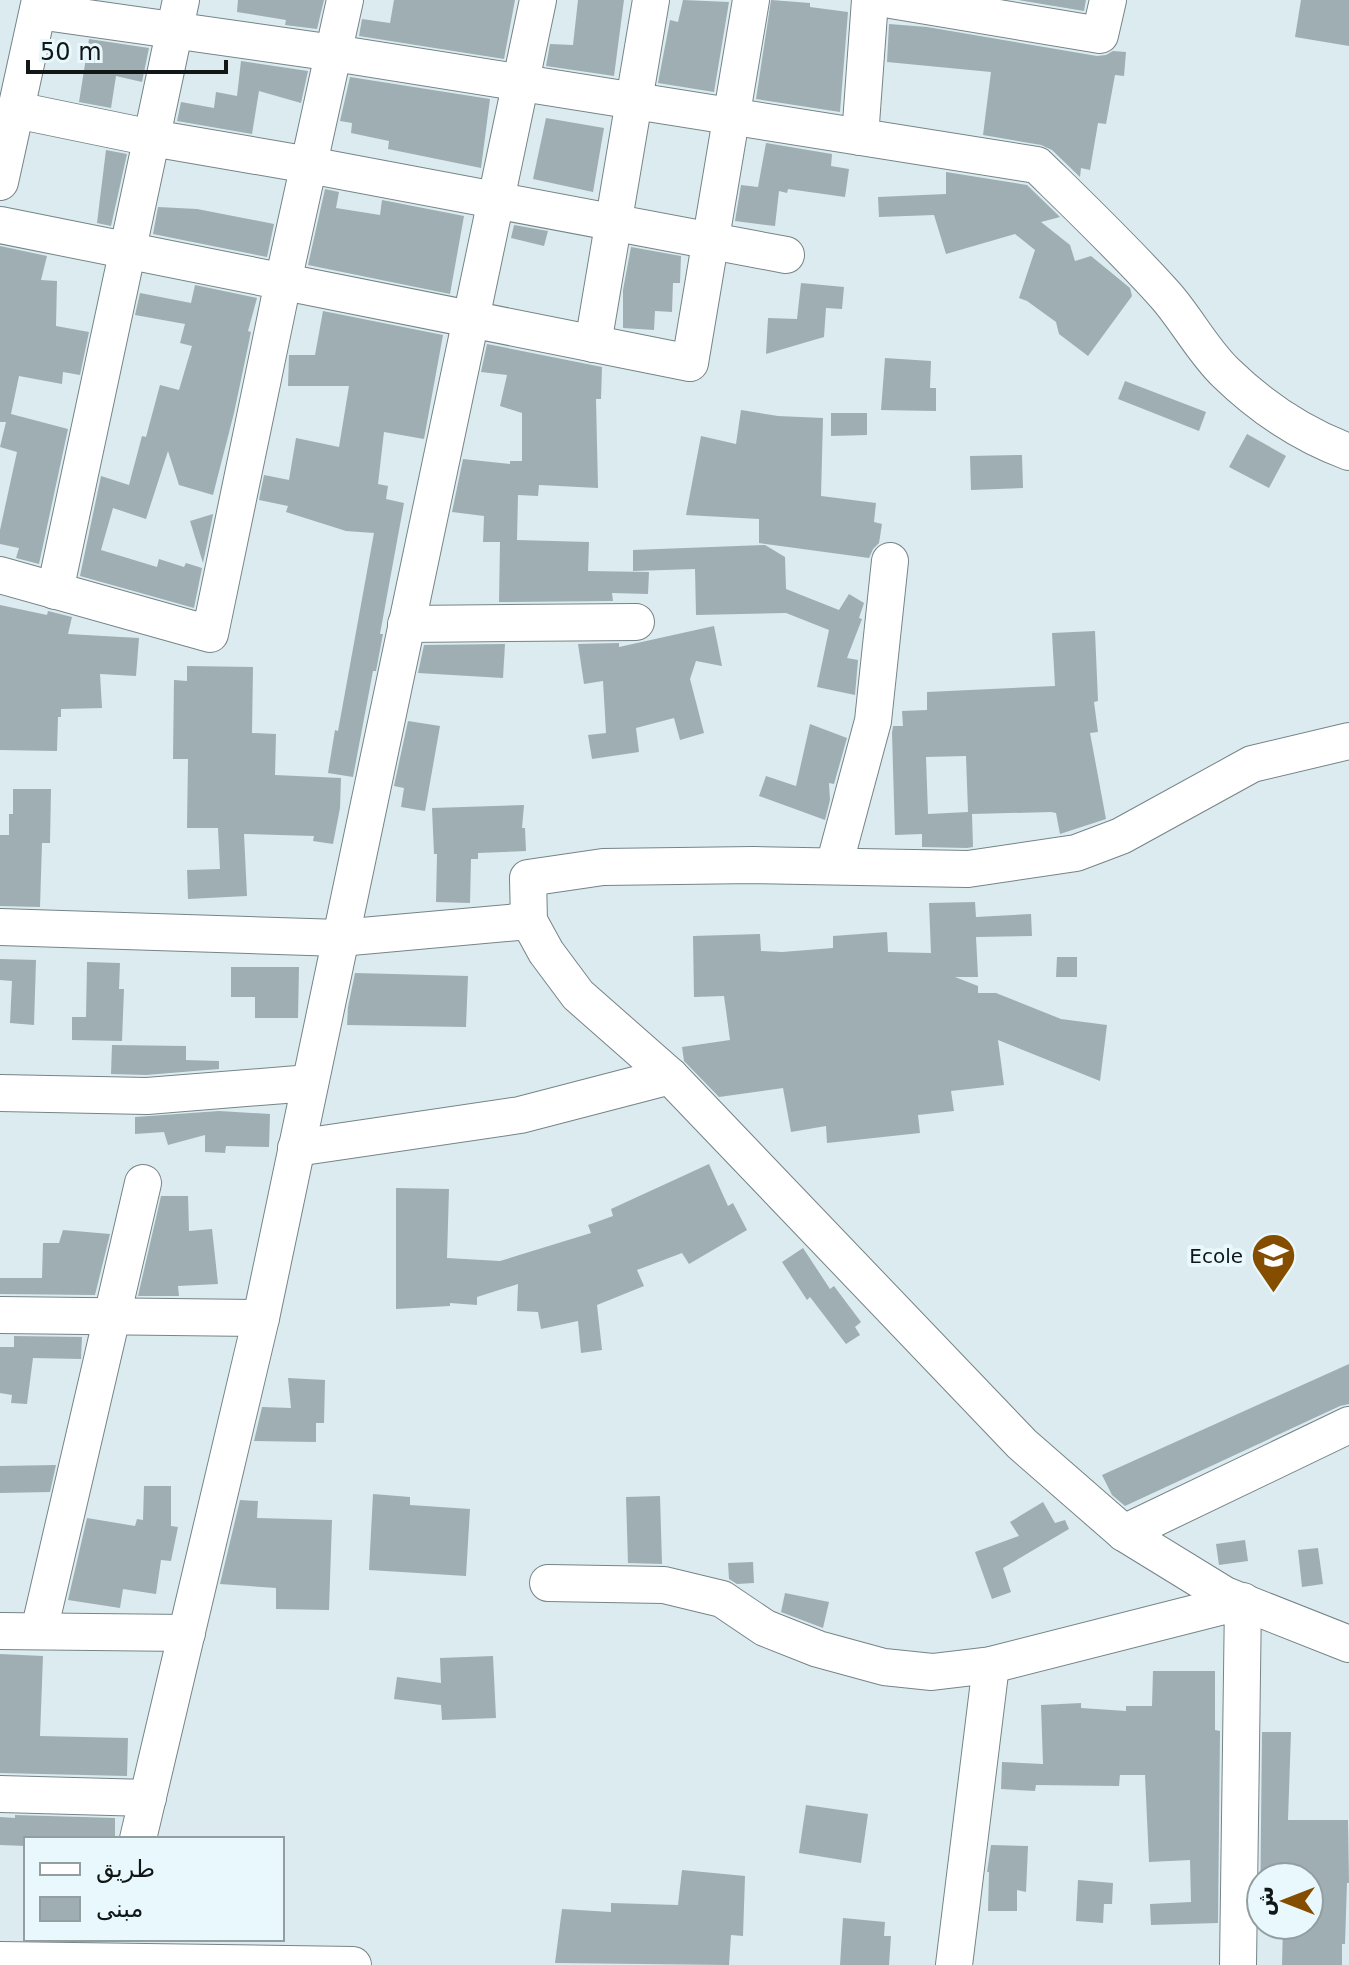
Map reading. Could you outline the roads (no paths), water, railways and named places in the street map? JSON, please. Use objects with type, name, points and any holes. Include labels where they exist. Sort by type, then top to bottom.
[{"type":"street","points":[[0,575],[210,634],[345,0]]},
{"type":"street","points":[[138,1837],[261,1318],[538,0]]},
{"type":"street","points":[[593,344],[651,0]]},
{"type":"street","points":[[0,225],[690,363],[751,0]]},
{"type":"street","points":[[860,137],[870,0]]},
{"type":"street","points":[[891,0],[979,7],[1100,35],[1108,0]]},
{"type":"street","points":[[0,182],[39,6],[178,15],[334,53],[1037,165],[1169,299],[1225,372],[1279,418],[1349,452]]},
{"type":"street","points":[[55,591],[178,15]]},
{"type":"street","points":[[16,110],[786,255]]},
{"type":"street","points":[[834,866],[873,721],[890,561]]},
{"type":"street","points":[[406,624],[636,622]]},
{"type":"street","points":[[1349,741],[1252,764],[1121,836],[1076,853],[968,869],[603,867],[528,878],[529,921],[546,952],[578,995],[670,1076],[1022,1444],[1124,1533],[1225,1595],[1349,1644]]},
{"type":"street","points":[[0,927],[340,938],[529,921]]},
{"type":"street","points":[[296,1148],[520,1115],[670,1076]]},
{"type":"street","points":[[0,1093],[147,1096],[310,1083]]},
{"type":"street","points":[[39,1631],[143,1183]]},
{"type":"street","points":[[0,1315],[261,1318]]},
{"type":"street","points":[[1124,1533],[1349,1425]]},
{"type":"street","points":[[548,1583],[664,1585],[722,1599],[765,1628],[818,1649],[884,1667],[932,1672],[991,1665],[1243,1601]]},
{"type":"street","points":[[1238,1965],[1243,1601]]},
{"type":"street","points":[[0,1631],[187,1633]]},
{"type":"street","points":[[954,1965],[991,1665]]},
{"type":"street","points":[[0,1794],[148,1798]]},
{"type":"street","points":[[0,1960],[111,1955],[353,1965]]},
{"type":"place","name":"Ecole","points":[[1274,1295]]}]
